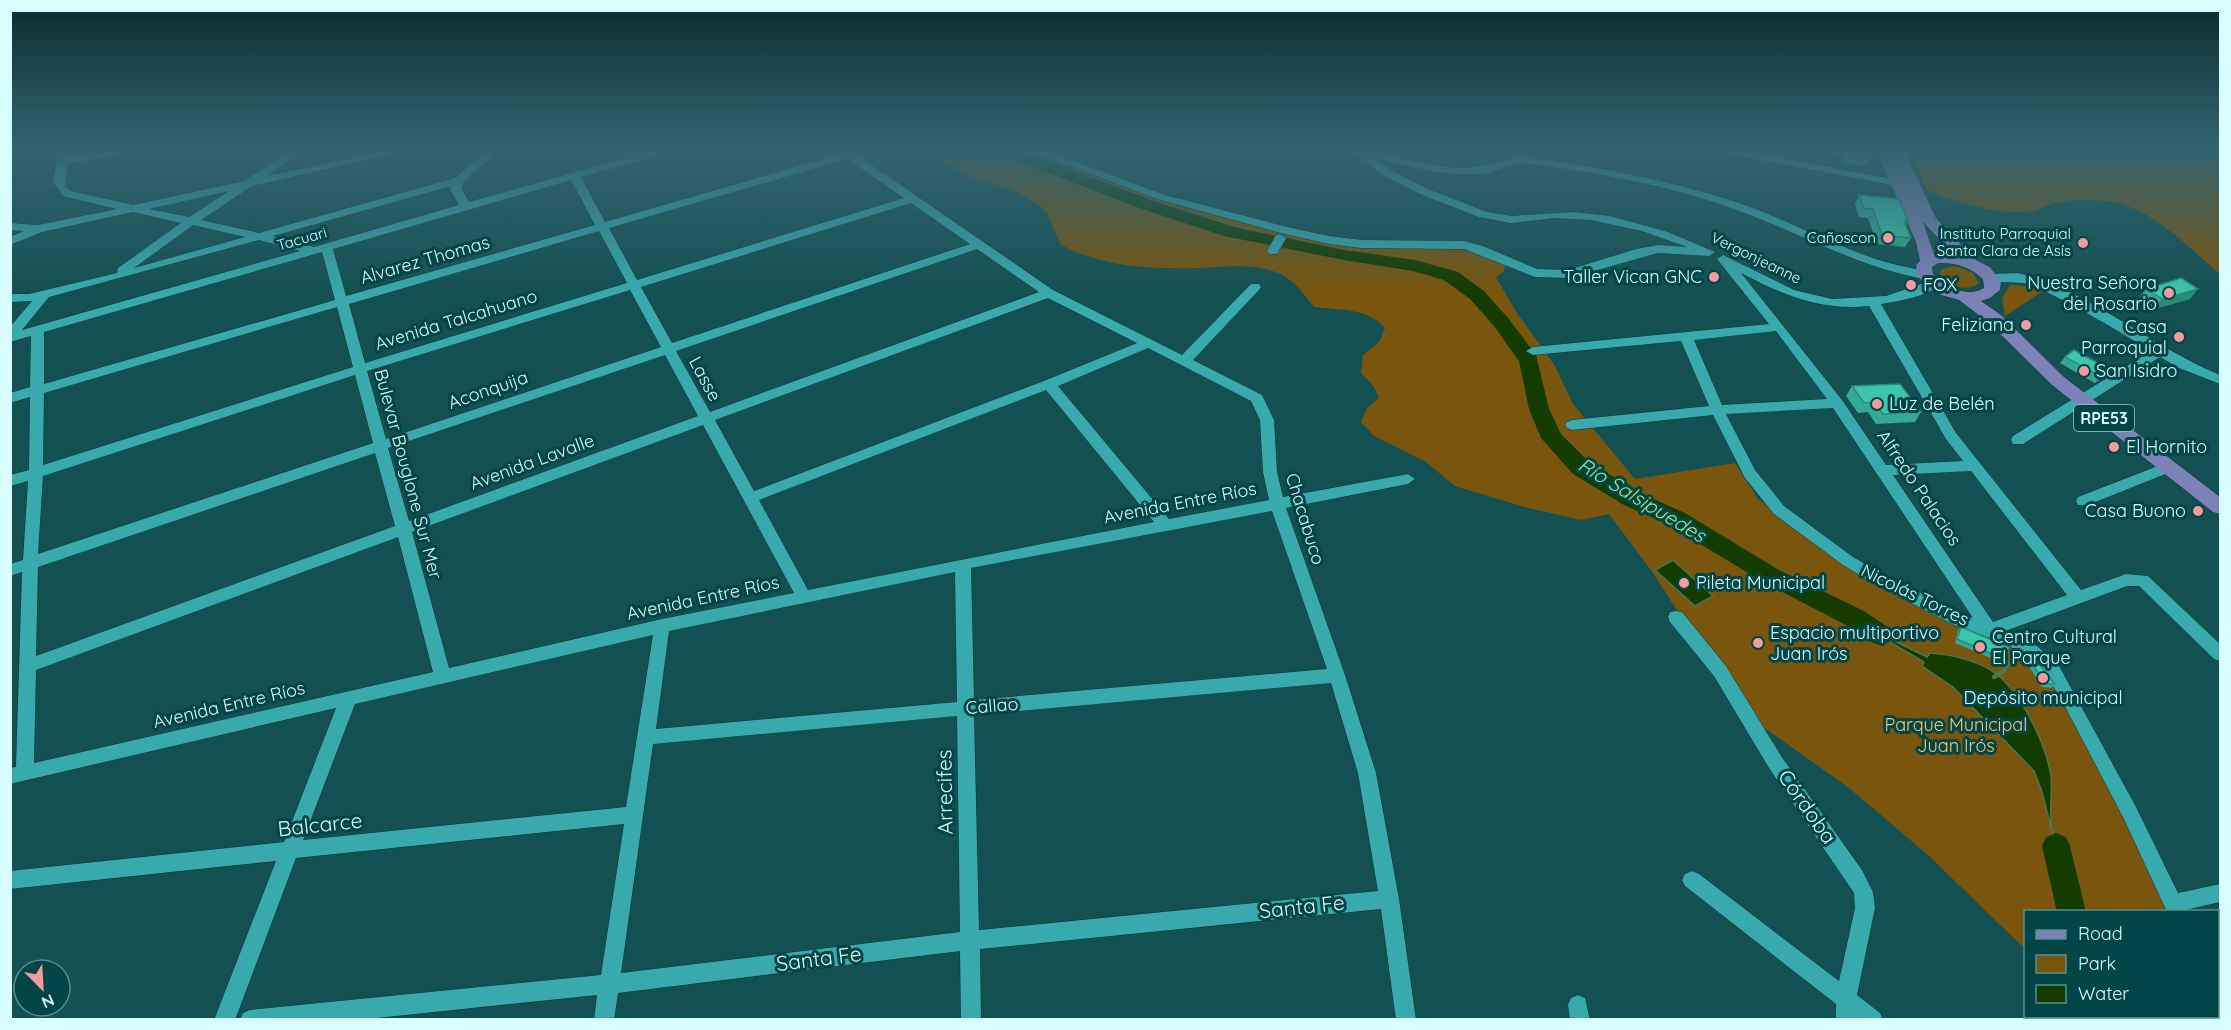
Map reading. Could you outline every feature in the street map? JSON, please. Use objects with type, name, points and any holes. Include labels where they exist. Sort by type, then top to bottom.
[{"type":"main road","points":[[1907,196],[1926,250],[1929,274],[1951,258],[1970,263]]},
{"type":"main road","points":[[1911,196],[1929,220],[1990,285],[1990,307],[1995,319]]},
{"type":"main road","name":"RPE53","points":[[1929,274],[1995,319],[2042,366],[2083,401],[2220,507]]},
{"type":"main road","points":[[1960,295],[1982,296],[1990,285]]},
{"type":"street","points":[[76,196],[322,250]]},
{"type":"street","points":[[10,242],[38,229],[196,196]]},
{"type":"street","points":[[112,278],[229,196]]},
{"type":"street","points":[[10,298],[44,295],[112,278],[401,196]]},
{"type":"street","points":[[460,196],[466,207]]},
{"type":"street","name":"Tacuari","points":[[10,337],[38,331],[506,196]]},
{"type":"street","name":"Lasse","points":[[585,196],[804,597]]},
{"type":"street","name":"Alvarez Thomas","points":[[10,398],[342,303],[702,196]]},
{"type":"street","name":"Chacabuco","points":[[909,196],[1049,293],[1257,398],[1267,420],[1270,472],[1278,504],[1337,675],[1367,773],[1389,899],[1406,1020]]},
{"type":"street","points":[[1159,196],[1329,240],[1361,244],[1444,243],[1464,245],[1535,273],[1569,274],[1640,252],[1658,249],[1709,252]]},
{"type":"street","name":"Vergonjeanne","points":[[1439,196],[1483,215],[1496,218],[1576,216],[1646,227],[1709,252],[1800,297],[1834,302],[1874,303],[1906,296],[1960,295]]},
{"type":"street","points":[[1701,196],[1761,215],[1871,263],[1906,273],[1929,274]]},
{"type":"street","name":"Avenida Talcahuano","points":[[10,481],[360,369],[913,199]]},
{"type":"street","points":[[10,226],[38,229]]},
{"type":"street","points":[[1273,251],[1280,238]]},
{"type":"street","name":"Aconquija","points":[[10,570],[978,245]]},
{"type":"street","name":"Bulevar Bouglone Sur Mer","points":[[322,250],[342,303],[443,676]]},
{"type":"street","name":"Alfredo Palacios","points":[[1723,259],[1837,403],[1990,630]]},
{"type":"street","name":"Vergonjeanne","points":[[1906,296],[1929,274]]},
{"type":"street","points":[[1990,285],[2018,277],[2036,282],[2100,315],[2184,366],[2220,380]]},
{"type":"street","points":[[1184,361],[1255,287]]},
{"type":"street","name":"Avenida Lavalle","points":[[28,666],[1049,293]]},
{"type":"street","points":[[10,337],[44,295]]},
{"type":"street","points":[[1874,303],[1951,436],[2078,598]]},
{"type":"street","points":[[1533,351],[1779,327]]},
{"type":"street","points":[[18,774],[28,666],[30,564],[36,473],[38,331]]},
{"type":"street","name":"Nicolás Torres","points":[[1686,337],[1742,460],[1769,501],[1848,561],[1880,580],[1960,620],[1990,630],[2029,649],[2053,671],[2129,811],[2176,907]]},
{"type":"street","points":[[750,498],[1049,384],[1149,343]]},
{"type":"street","points":[[2018,440],[2160,351]]},
{"type":"street","points":[[1049,384],[1166,526]]},
{"type":"street","points":[[1572,425],[1719,410],[1837,403]]},
{"type":"street","points":[[1884,470],[1974,466]]},
{"type":"street","points":[[2083,501],[2168,467]]},
{"type":"street","name":"Avenida Entre Ríos","points":[[18,774],[662,626],[963,564],[1408,479]]},
{"type":"street","name":"Arrecifes","points":[[963,564],[971,1020]]},
{"type":"street","points":[[1990,630],[2134,579],[2148,584],[2220,654]]},
{"type":"street","name":"Córdoba","points":[[1676,617],[1720,671],[1775,762],[1855,876],[1863,892],[1865,908],[1846,998],[1846,1020]]},
{"type":"street","points":[[604,1020],[662,626]]},
{"type":"street","name":"Callao","points":[[646,737],[1337,675]]},
{"type":"street","points":[[224,1020],[349,698]]},
{"type":"street","name":"Balcarce","points":[[10,880],[635,814]]},
{"type":"street","points":[[1692,880],[1873,1020]]},
{"type":"street","points":[[2176,907],[2220,893]]},
{"type":"street","name":"Santa Fe","points":[[249,1020],[611,984],[971,940],[1389,899]]},
{"type":"green space","name":"Parque Municipal Juan Irós","points":[[1023,196],[1151,196],[1182,207],[1319,242],[1352,246],[1439,246],[1493,258],[1505,265],[1504,271],[1496,277],[1515,310],[1555,366],[1573,404],[1635,479],[1735,463],[1758,499],[1847,568],[1890,592],[1963,623],[1992,632],[2040,662],[2058,688],[2172,910],[2024,910],[2024,948],[1929,856],[1848,787],[1756,722],[1653,573],[1609,514],[1581,520],[1524,507],[1455,486],[1426,462],[1374,436],[1361,422],[1367,408],[1379,398],[1374,387],[1361,373],[1363,355],[1379,342],[1385,328],[1378,321],[1362,313],[1314,307],[1289,279],[1269,270],[1240,266],[1146,267],[1112,263],[1078,253],[1061,245],[1047,213]]},
{"type":"green space","points":[[1943,196],[2220,196],[2220,274],[2165,227],[2128,206],[2079,200],[2051,204],[2036,210],[2008,212],[1972,206]]},
{"type":"green space","points":[[1956,266],[1973,273],[1979,283],[1969,288],[1958,287],[1940,275],[1941,269]]},
{"type":"green space","points":[[2010,285],[2028,286],[2043,291],[2005,316],[2002,298]]},
{"type":"green space","points":[[2220,995],[2220,1019],[2104,1020],[2101,1018],[2219,1018]]},
{"type":"water","name":"Pileta Municipal","points":[[1673,560],[1713,596],[1695,606],[1655,570]]},
{"type":"water","points":[[1855,618],[1927,657],[1930,653],[1946,655],[1981,665],[1995,673],[2014,693],[2038,734],[2048,763],[2051,776],[2051,822],[2063,875],[2042,792],[2034,771],[1953,687],[1922,666],[1924,662],[1863,626]]},
{"type":"building","points":[[1859,196],[1899,199],[1908,221],[1904,221],[1911,238],[1882,235],[1873,209],[1864,208]]},
{"type":"building","points":[[2181,278],[2198,289],[2162,299],[2146,289]]},
{"type":"building","points":[[2074,350],[2111,370],[2100,376],[2065,357]]},
{"type":"building","points":[[1900,384],[1921,412],[1883,414],[1874,402],[1864,403],[1852,386]]},
{"type":"building","name":"Centro Cultural El Parque","points":[[1961,627],[2009,647],[2006,660],[1957,639]]},
{"type":"building","points":[[2033,665],[2040,665],[2055,684],[2045,684]]},
{"type":"waterway","name":"Río Salsipuedes","points":[[1124,196],[1230,232],[1344,255],[1415,266],[1451,276],[1477,295],[1501,322],[1529,360],[1539,409],[1552,438],[1581,468],[1632,499],[1677,519],[1771,576],[1855,618],[1880,635]]},
{"type":"waterway","points":[[2004,671],[2013,656],[2039,665]]},
{"type":"waterway","points":[[1994,677],[2004,671]]},
{"type":"waterway","name":"Río Salsipuedes","points":[[2056,846],[2072,910]]},
{"type":"place","name":"Cañoscon","points":[[1888,238]]},
{"type":"place","name":"Instituto Parroquial Santa Clara de Asís","points":[[2083,243]]},
{"type":"place","name":"Taller Vican GNC","points":[[1714,277]]},
{"type":"place","name":"FOX","points":[[1911,285]]},
{"type":"place","name":"Nuestra Señora del Rosario","points":[[2169,293]]},
{"type":"place","name":"Feliziana","points":[[2026,325]]},
{"type":"place","name":"Casa Parroquial","points":[[2179,337]]},
{"type":"place","name":"San Isidro","points":[[2084,371]]},
{"type":"place","name":"Luz de Belén","points":[[1877,404]]},
{"type":"place","name":"El Hornito","points":[[2114,447]]},
{"type":"place","name":"Casa Buono","points":[[2198,511]]},
{"type":"place","name":"Pileta Municipal","points":[[1684,583]]},
{"type":"place","name":"Espacio multiportivo Juan Irós","points":[[1758,643]]},
{"type":"place","name":"Centro Cultural El Parque","points":[[1980,647]]},
{"type":"place","name":"Depósito municipal","points":[[2043,678]]}]
